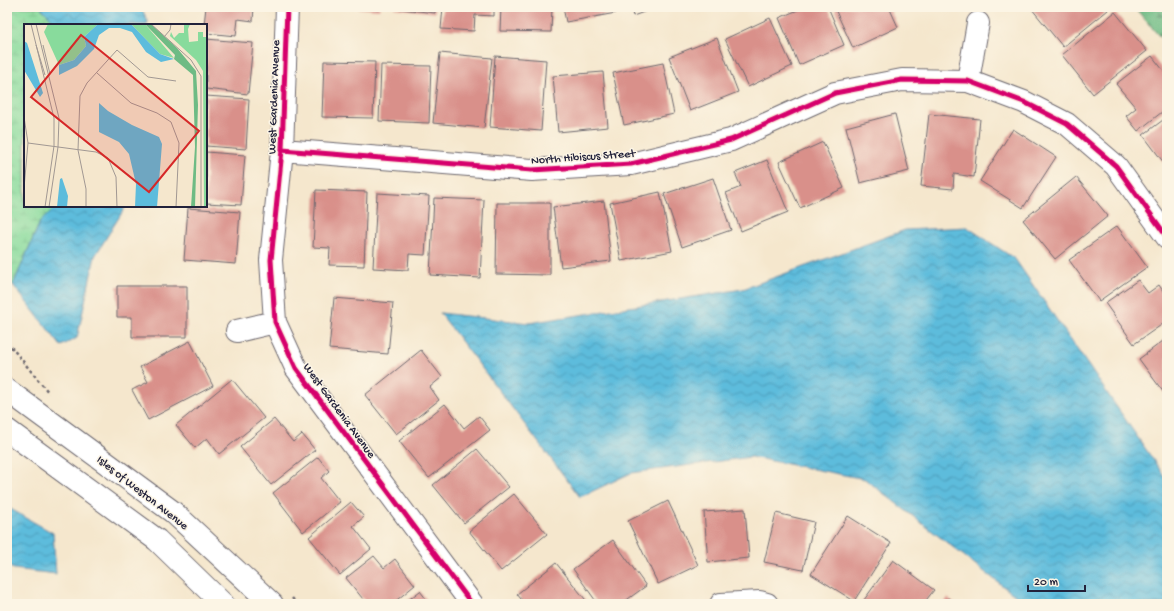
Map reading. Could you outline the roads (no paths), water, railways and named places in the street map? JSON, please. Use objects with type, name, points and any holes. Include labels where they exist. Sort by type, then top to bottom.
[{"type":"street","name":"West Gardenia Avenue","points":[[287,7],[282,150],[271,260],[275,322],[296,368],[472,604]]},
{"type":"street","points":[[968,81],[978,23]]},
{"type":"street","name":"North Hibiscus Street","points":[[282,150],[532,170],[631,164],[730,140],[835,93],[902,80],[968,81],[1024,102],[1067,124],[1116,166],[1167,237]]},
{"type":"street","points":[[237,331],[275,322]]},
{"type":"street","name":"Isles of Weston Avenue","points":[[9,390],[172,512],[272,604]]},
{"type":"street","points":[[7,430],[156,540],[223,604]]},
{"type":"street","points":[[721,604],[760,602],[767,604]]},
{"type":"water","points":[[40,7],[141,7],[148,22],[147,24],[57,24]]},
{"type":"water","points":[[55,207],[125,207],[95,256],[77,338],[61,346],[13,285],[40,222]]},
{"type":"water","points":[[967,227],[1015,259],[1167,480],[1167,604],[1026,604],[865,479],[751,457],[631,473],[580,497],[440,313],[529,323],[743,289],[905,230]]},
{"type":"water","points":[[7,507],[53,533],[56,574],[14,569],[7,566]]}]
